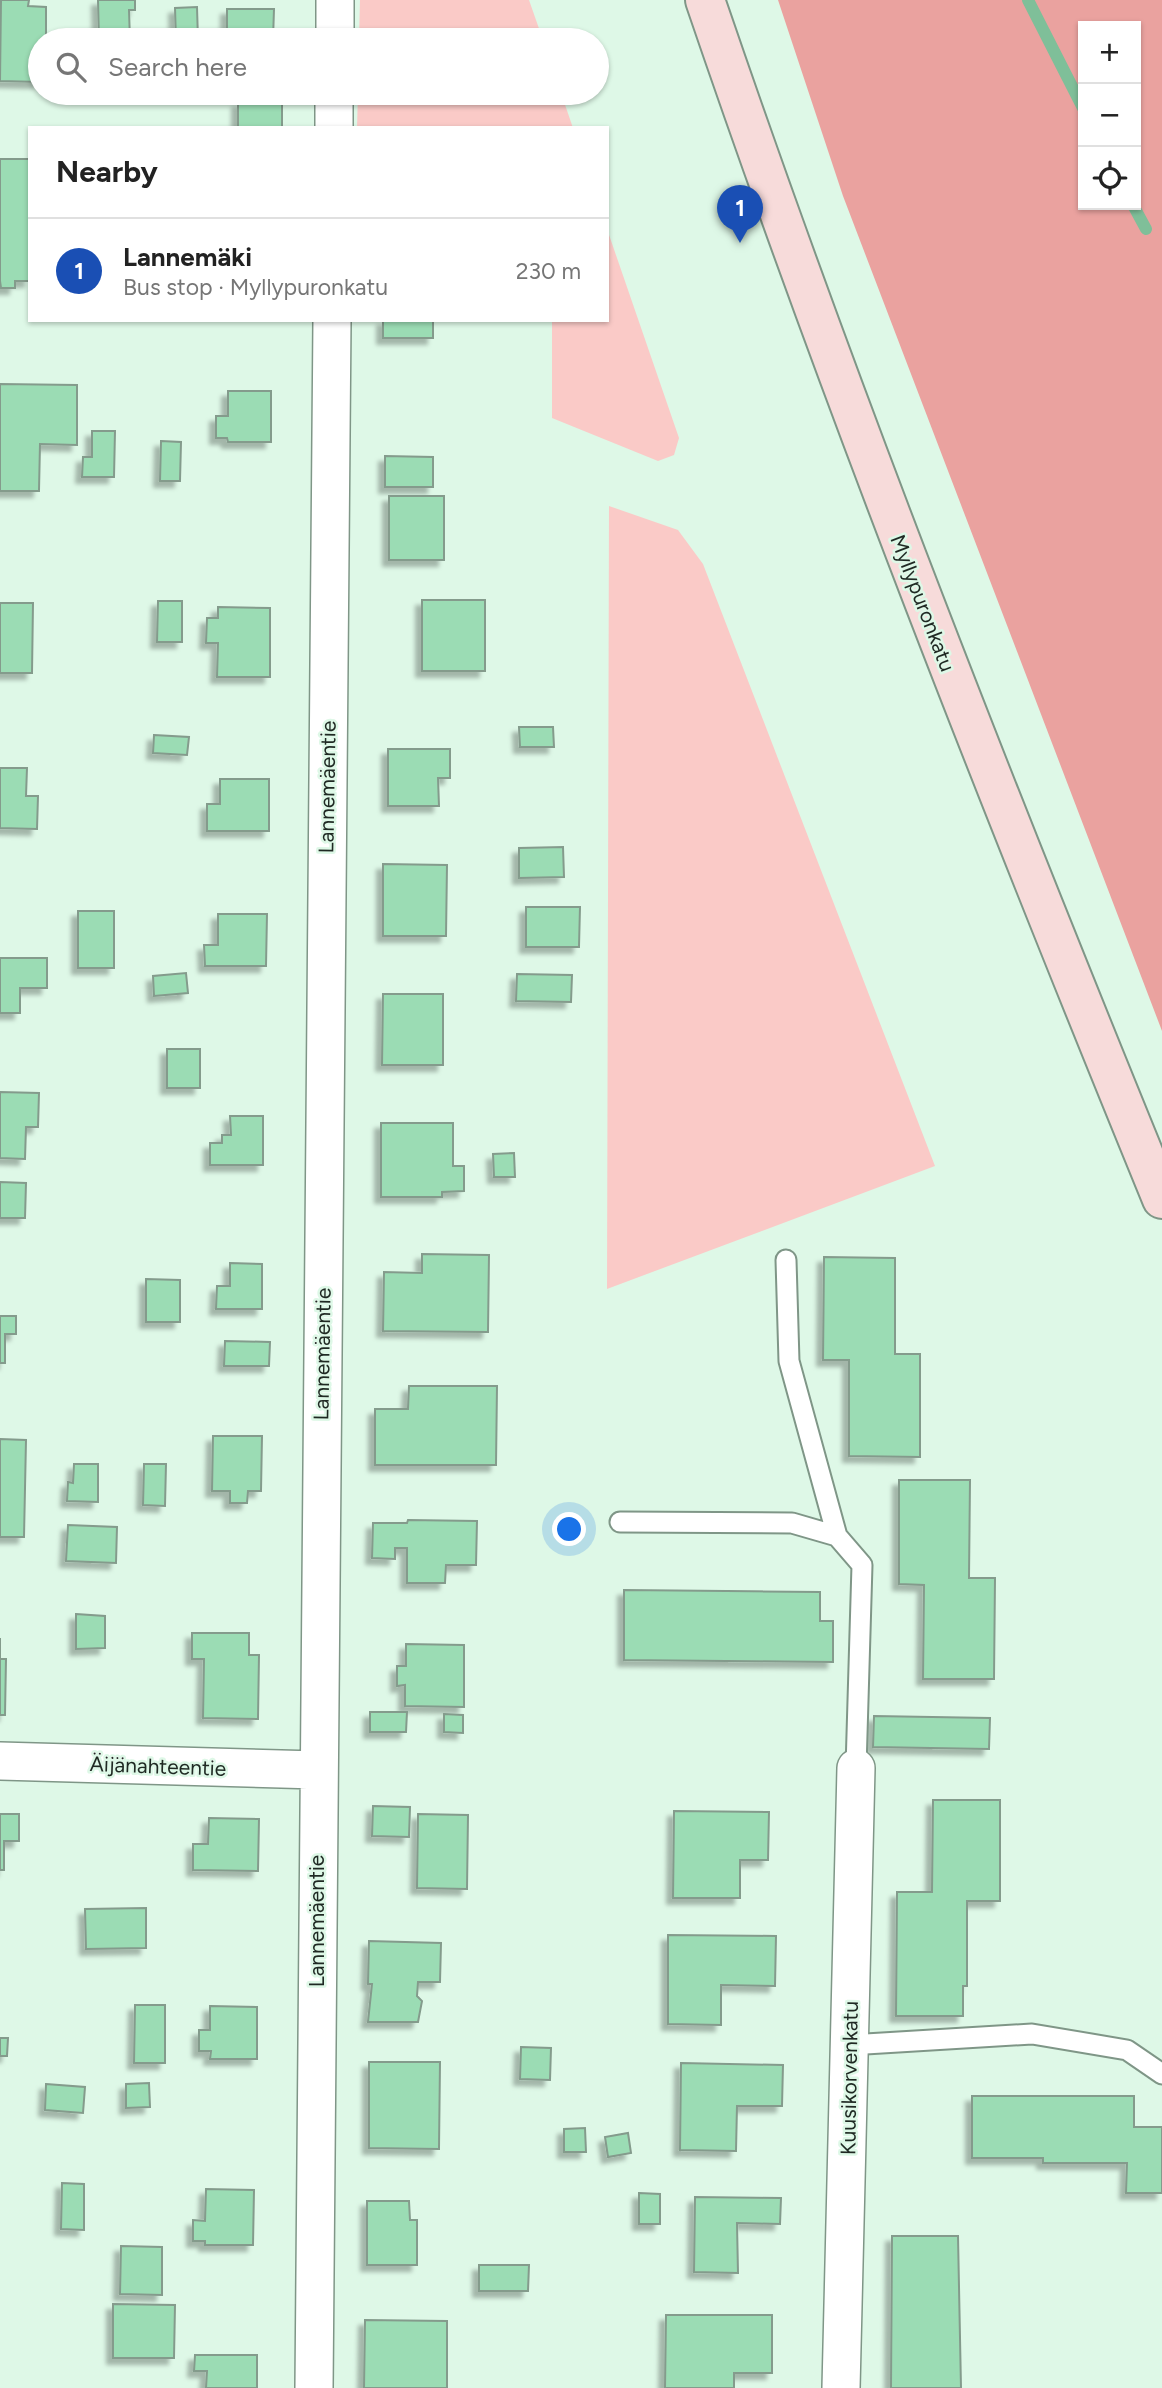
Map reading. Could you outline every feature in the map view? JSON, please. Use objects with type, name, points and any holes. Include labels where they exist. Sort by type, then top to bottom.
[{"type":"main road","name":"Myllypuronkatu","points":[[705,0],[943,658],[1162,1199]]},
{"type":"street","points":[[335,0],[335,28]]},
{"type":"street","points":[[334,105],[334,126]]},
{"type":"street","name":"Lannemäentie","points":[[314,2388],[317,1770],[332,322]]},
{"type":"street","name":"Äijänahteentie","points":[[0,1761],[317,1770]]},
{"type":"street","name":"Kuusikorvenkatu","points":[[841,2388],[856,1768]]},
{"type":"lane","points":[[786,1260],[789,1361],[837,1536],[862,1565],[856,1768]]},
{"type":"lane","points":[[620,1522],[792,1523],[837,1536]]},
{"type":"lane","points":[[849,2045],[1032,2034],[1126,2050],[1162,2074]]},
{"type":"shaded area","points":[[360,0],[529,0],[539,28],[359,28]]},
{"type":"shaded area","points":[[778,0],[1162,0],[1162,1031],[843,196]]},
{"type":"shaded area","points":[[358,105],[565,105],[572,126],[357,126]]},
{"type":"shaded area","points":[[609,235],[679,438],[674,455],[658,461],[552,418],[552,322],[609,322]]},
{"type":"shaded area","points":[[609,506],[678,530],[703,564],[935,1166],[607,1289]]},
{"type":"building","points":[[1,0],[29,0],[28,6],[46,7],[46,28],[28,28],[28,82],[0,81]]},
{"type":"building","points":[[98,0],[135,0],[135,10],[129,10],[130,28],[99,28]]},
{"type":"building","points":[[197,7],[198,28],[176,28],[175,8]]},
{"type":"building","points":[[227,9],[274,9],[273,28],[227,28]]},
{"type":"building","points":[[238,105],[282,105],[282,126],[238,126]]},
{"type":"building","points":[[0,159],[28,159],[28,281],[15,281],[15,288],[1,288]]},
{"type":"building","points":[[383,322],[433,322],[433,338],[383,338]]},
{"type":"building","points":[[0,384],[77,385],[77,445],[40,444],[39,491],[0,491]]},
{"type":"building","points":[[228,391],[271,391],[271,442],[228,442],[227,438],[216,438],[216,416],[228,416]]},
{"type":"building","points":[[92,431],[115,431],[114,477],[82,477],[83,457],[92,457]]},
{"type":"building","points":[[161,441],[181,442],[180,481],[160,481]]},
{"type":"building","points":[[385,456],[433,457],[433,487],[385,487]]},
{"type":"building","points":[[389,496],[444,496],[444,560],[389,560]]},
{"type":"building","points":[[422,600],[485,600],[485,671],[422,671]]},
{"type":"building","points":[[158,601],[182,601],[182,642],[157,642]]},
{"type":"building","points":[[0,603],[33,603],[32,673],[0,673]]},
{"type":"building","points":[[218,607],[270,608],[270,677],[217,677],[218,643],[206,643],[207,618],[218,618]]},
{"type":"building","points":[[519,727],[553,727],[554,747],[520,747]]},
{"type":"building","points":[[154,735],[189,737],[187,755],[153,753]]},
{"type":"building","points":[[388,749],[450,749],[450,778],[438,778],[439,806],[388,806]]},
{"type":"building","points":[[0,768],[27,768],[26,796],[38,796],[37,829],[0,828]]},
{"type":"building","points":[[220,779],[269,779],[269,831],[207,831],[207,804],[220,804]]},
{"type":"building","points":[[563,847],[564,877],[519,878],[519,848]]},
{"type":"building","points":[[383,864],[447,865],[446,936],[383,936]]},
{"type":"building","points":[[526,907],[580,907],[579,947],[526,947]]},
{"type":"building","points":[[78,911],[114,911],[114,968],[78,968]]},
{"type":"building","points":[[218,914],[267,914],[266,966],[205,966],[204,945],[218,945]]},
{"type":"building","points":[[0,958],[47,958],[47,988],[20,988],[20,1013],[0,1013]]},
{"type":"building","points":[[186,973],[188,993],[154,996],[153,976]]},
{"type":"building","points":[[517,974],[572,975],[571,1002],[516,1001]]},
{"type":"building","points":[[383,994],[443,994],[443,1065],[382,1065]]},
{"type":"building","points":[[167,1049],[200,1049],[200,1088],[167,1088]]},
{"type":"building","points":[[0,1092],[39,1093],[38,1127],[26,1127],[25,1159],[0,1158]]},
{"type":"building","points":[[230,1116],[263,1116],[263,1165],[210,1165],[210,1143],[222,1143],[222,1135],[231,1135]]},
{"type":"building","points":[[381,1123],[453,1123],[453,1166],[464,1166],[464,1191],[442,1192],[442,1197],[381,1197]]},
{"type":"building","points":[[514,1153],[515,1177],[494,1177],[493,1154]]},
{"type":"building","points":[[0,1182],[26,1183],[25,1218],[0,1218]]},
{"type":"building","points":[[422,1254],[489,1255],[488,1332],[383,1331],[384,1272],[422,1273]]},
{"type":"building","points":[[824,1257],[895,1258],[895,1354],[920,1354],[920,1457],[849,1456],[849,1360],[823,1360]]},
{"type":"building","points":[[230,1263],[262,1264],[262,1309],[216,1309],[217,1286],[230,1286]]},
{"type":"building","points":[[146,1279],[180,1280],[180,1322],[146,1322]]},
{"type":"building","points":[[0,1316],[16,1316],[16,1334],[5,1334],[5,1363],[0,1363]]},
{"type":"building","points":[[225,1341],[270,1342],[269,1366],[224,1366]]},
{"type":"building","points":[[409,1386],[497,1386],[496,1465],[375,1465],[375,1409],[408,1409]]},
{"type":"building","points":[[213,1436],[262,1436],[261,1491],[248,1491],[247,1503],[230,1503],[230,1491],[212,1491]]},
{"type":"building","points":[[0,1439],[26,1440],[24,1537],[0,1537]]},
{"type":"building","points":[[74,1464],[98,1464],[98,1502],[67,1501],[68,1482],[73,1483]]},
{"type":"building","points":[[144,1464],[166,1464],[165,1506],[143,1505]]},
{"type":"building","points":[[899,1480],[970,1480],[969,1578],[995,1578],[994,1679],[923,1679],[924,1585],[899,1584]]},
{"type":"building","points":[[408,1520],[477,1521],[476,1565],[446,1565],[445,1583],[407,1583],[407,1548],[395,1548],[395,1559],[372,1558],[373,1523],[407,1523]]},
{"type":"building","points":[[68,1525],[117,1527],[116,1563],[66,1561]]},
{"type":"building","points":[[624,1590],[820,1592],[820,1621],[833,1621],[833,1662],[624,1660]]},
{"type":"building","points":[[76,1614],[105,1616],[105,1648],[76,1649]]},
{"type":"building","points":[[192,1633],[249,1633],[249,1655],[259,1655],[258,1719],[203,1718],[204,1659],[192,1659]]},
{"type":"building","points":[[406,1644],[464,1645],[464,1707],[405,1706],[405,1685],[397,1686],[397,1666],[406,1666]]},
{"type":"building","points":[[0,1659],[6,1659],[5,1715],[0,1715]]},
{"type":"building","points":[[370,1712],[407,1712],[406,1732],[370,1732]]},
{"type":"building","points":[[444,1714],[463,1715],[463,1733],[444,1732]]},
{"type":"building","points":[[874,1716],[990,1718],[989,1749],[873,1747]]},
{"type":"building","points":[[933,1800],[1000,1800],[1000,1901],[967,1901],[967,1986],[963,1986],[963,2016],[896,2016],[897,1892],[932,1892]]},
{"type":"building","points":[[373,1806],[410,1807],[409,1837],[372,1836]]},
{"type":"building","points":[[674,1811],[769,1812],[768,1860],[740,1860],[740,1898],[673,1898]]},
{"type":"building","points":[[0,1814],[19,1814],[19,1841],[4,1841],[4,1870],[0,1870]]},
{"type":"building","points":[[418,1814],[468,1815],[467,1889],[417,1888]]},
{"type":"building","points":[[209,1818],[259,1819],[258,1871],[193,1870],[193,1844],[208,1844]]},
{"type":"building","points":[[146,1908],[146,1948],[86,1949],[85,1909]]},
{"type":"building","points":[[668,1935],[776,1936],[775,1986],[721,1985],[721,2025],[668,2024]]},
{"type":"building","points":[[369,1941],[441,1943],[440,1982],[418,1982],[417,1996],[422,2001],[418,2022],[368,2022],[372,1984],[368,1984]]},
{"type":"building","points":[[135,2005],[165,2005],[165,2063],[134,2063]]},
{"type":"building","points":[[210,2006],[257,2007],[257,2059],[210,2059],[211,2051],[199,2051],[199,2030],[210,2030]]},
{"type":"building","points":[[0,2038],[8,2038],[7,2056],[0,2056]]},
{"type":"building","points":[[521,2047],[551,2048],[550,2080],[520,2079]]},
{"type":"building","points":[[369,2062],[440,2062],[439,2149],[369,2148]]},
{"type":"building","points":[[681,2063],[783,2065],[782,2106],[737,2106],[736,2151],[680,2150]]},
{"type":"building","points":[[149,2083],[150,2107],[126,2108],[126,2084]]},
{"type":"building","points":[[46,2084],[85,2087],[83,2113],[45,2110]]},
{"type":"building","points":[[972,2096],[1134,2096],[1134,2127],[1162,2127],[1162,2193],[1126,2193],[1127,2163],[1043,2163],[1043,2158],[972,2158]]},
{"type":"building","points":[[585,2128],[586,2152],[564,2152],[564,2129]]},
{"type":"building","points":[[628,2133],[631,2153],[608,2157],[605,2137]]},
{"type":"building","points":[[62,2183],[84,2184],[84,2230],[61,2229]]},
{"type":"building","points":[[206,2189],[254,2190],[253,2245],[205,2245],[205,2241],[193,2241],[193,2220],[205,2221]]},
{"type":"building","points":[[639,2193],[660,2194],[660,2224],[639,2224]]},
{"type":"building","points":[[695,2197],[781,2198],[780,2224],[737,2223],[738,2273],[694,2272]]},
{"type":"building","points":[[367,2201],[409,2201],[410,2220],[417,2220],[417,2265],[367,2265]]},
{"type":"building","points":[[892,2236],[958,2236],[961,2388],[891,2388]]},
{"type":"building","points":[[121,2246],[162,2247],[162,2295],[120,2294]]},
{"type":"building","points":[[479,2265],[529,2265],[528,2291],[479,2291]]},
{"type":"building","points":[[113,2304],[175,2305],[174,2358],[113,2358]]},
{"type":"building","points":[[666,2315],[772,2315],[772,2373],[734,2373],[734,2388],[665,2388]]},
{"type":"building","points":[[365,2320],[447,2321],[447,2388],[364,2388]]},
{"type":"building","points":[[195,2355],[257,2355],[257,2388],[206,2388],[207,2371],[194,2371]]},
{"type":"waterway","points":[[1028,0],[1078,98]]},
{"type":"waterway","points":[[1136,210],[1146,229]]},
{"type":"place","name":"Lannemäki","points":[[740,243]]}]
